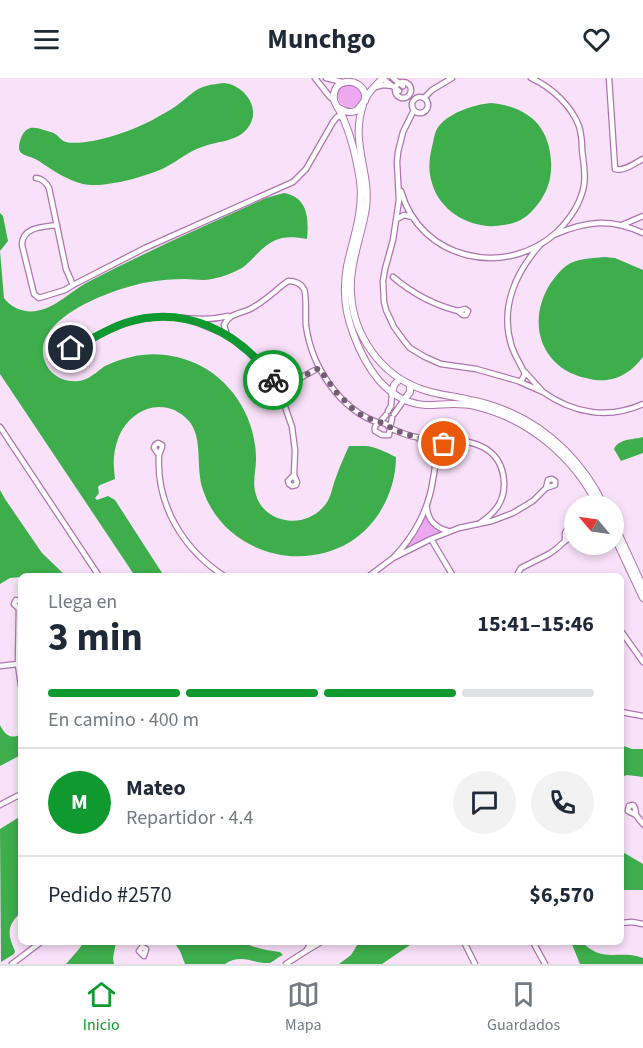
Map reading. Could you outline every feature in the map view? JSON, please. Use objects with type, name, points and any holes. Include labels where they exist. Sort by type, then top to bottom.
[{"type":"street","points":[[315,78],[336,104],[345,121],[357,165],[362,197],[347,267],[345,282],[347,309],[353,333],[364,358],[380,383],[392,394],[404,400],[424,405],[453,403],[476,406],[519,423],[551,444],[570,464],[592,495]]},
{"type":"street","points":[[326,78],[342,82],[351,79],[362,85],[365,92],[358,141],[367,189],[367,202],[353,264],[351,292],[357,325],[368,347],[381,363],[410,385],[437,394],[488,405],[533,425],[557,442],[581,468],[598,495]]},
{"type":"street","points":[[336,104],[349,112],[357,110],[382,78],[398,85],[409,95],[412,103],[414,110],[403,132],[398,152],[397,219],[383,281],[384,302],[390,319],[410,348],[441,364],[476,369],[518,381],[572,408],[597,413],[616,412],[643,404]]},
{"type":"street","points":[[424,98],[432,90],[452,78]]},
{"type":"street","points":[[531,78],[548,88],[560,99],[573,115],[579,128],[584,186],[567,227]]},
{"type":"street","points":[[609,78],[615,169],[623,169],[643,159]]},
{"type":"street","points":[[333,122],[336,104],[335,91],[342,82]]},
{"type":"street","points":[[375,87],[398,85],[403,82],[410,87],[409,95]]},
{"type":"street","points":[[398,85],[397,95],[401,98],[409,95],[424,98]]},
{"type":"street","points":[[412,103],[418,97]]},
{"type":"street","points":[[414,110],[419,112],[426,110],[428,105],[424,98]]},
{"type":"street","points":[[57,225],[28,231],[22,240],[34,294],[39,298],[65,290],[145,248],[293,182],[306,169],[337,117],[340,116],[345,121]]},
{"type":"street","points":[[36,178],[48,185],[66,269],[73,285]]},
{"type":"street","points":[[399,183],[408,208],[422,228],[432,238],[459,253],[491,259],[514,256],[540,245]]},
{"type":"street","points":[[398,209],[403,206],[408,208]]},
{"type":"street","points":[[397,219],[404,215],[413,217]]},
{"type":"street","points":[[622,225],[642,216]]},
{"type":"street","points":[[642,216],[639,224],[642,232]]},
{"type":"street","points":[[570,217],[576,226]]},
{"type":"street","points":[[543,392],[524,371],[511,346],[507,323],[510,297],[523,266],[540,245],[567,227],[602,222],[622,225],[642,232]]},
{"type":"street","points":[[524,252],[529,258]]},
{"type":"street","points":[[514,256],[520,259],[523,266]]},
{"type":"street","points":[[385,269],[393,278],[422,298],[458,310]]},
{"type":"street","points":[[383,281],[387,277],[393,278]]},
{"type":"street","points":[[80,347],[109,329],[134,320],[165,317],[210,320],[231,316],[270,297],[288,281],[296,281],[305,291],[307,329],[319,368],[335,391],[353,409],[364,417],[386,424],[404,434],[418,438],[460,440],[478,444],[495,456],[504,478],[501,503],[490,516],[480,523]]},
{"type":"street","points":[[227,335],[224,325],[231,316]]},
{"type":"street","points":[[189,319],[227,335],[252,355],[279,389],[292,427],[295,450],[294,474]]},
{"type":"street","points":[[279,389],[319,368]]},
{"type":"street","points":[[518,381],[523,378],[524,371]]},
{"type":"street","points":[[375,431],[375,426],[388,411],[394,385],[400,379]]},
{"type":"street","points":[[388,436],[395,413],[409,395],[410,385]]},
{"type":"street","points":[[388,411],[395,413]]},
{"type":"street","points":[[364,417],[375,431],[382,435],[404,434]]},
{"type":"street","points":[[0,427],[97,573]]},
{"type":"street","points":[[418,438],[428,447],[435,460]]},
{"type":"street","points":[[373,573],[400,552],[415,529],[432,489],[435,460],[440,447],[451,440]]},
{"type":"street","points":[[159,455],[162,493],[172,519],[189,546],[220,573]]},
{"type":"street","points":[[393,558],[448,531],[492,521],[513,513],[533,501],[546,488]]},
{"type":"street","points":[[501,503],[504,511],[513,513]]},
{"type":"street","points":[[427,505],[427,512],[432,523],[448,531]]},
{"type":"street","points":[[431,539],[451,573]]},
{"type":"street","points":[[518,573],[521,568],[549,554],[564,542]]},
{"type":"street","points":[[624,546],[643,587]]},
{"type":"street","points":[[623,555],[643,598]]},
{"type":"street","points":[[624,635],[643,662]]},
{"type":"street","points":[[0,666],[18,664]]},
{"type":"street","points":[[624,713],[643,716]]},
{"type":"street","points":[[0,805],[18,796]]},
{"type":"street","points":[[636,815],[643,824]]},
{"type":"street","points":[[624,923],[643,924]]},
{"type":"street","points":[[12,964],[37,945]]},
{"type":"street","points":[[306,951],[310,945]]},
{"type":"street","points":[[286,964],[316,945]]},
{"type":"street","points":[[466,945],[476,964]]},
{"type":"street","points":[[534,945],[545,964]]},
{"type":"street","points":[[144,956],[147,964]]},
{"type":"shaded area","points":[[224,83],[239,88],[249,100],[253,114],[247,129],[232,139],[197,149],[149,174],[102,185],[83,184],[23,154],[19,149],[21,138],[26,130],[35,128],[52,132],[69,143],[93,141],[128,131],[153,120],[202,87]]},
{"type":"shaded area","points":[[343,85],[358,85],[363,96],[358,105],[348,108],[340,103],[338,94]]},
{"type":"shaded area","points":[[492,103],[505,105],[526,114],[541,128],[549,148],[551,173],[547,189],[529,214],[509,224],[486,226],[466,220],[448,209],[436,193],[429,170],[435,133],[439,126],[464,110]]},
{"type":"shaded area","points":[[284,193],[292,195],[298,199],[305,210],[308,224],[307,239],[286,237],[275,240],[242,268],[220,277],[205,280],[176,279],[149,282],[96,299],[60,321],[48,334],[43,349],[47,366],[50,371],[64,380],[81,381],[111,363],[140,355],[167,355],[201,366],[224,383],[248,418],[255,445],[254,486],[256,495],[265,510],[277,518],[293,521],[305,519],[321,510],[329,499],[349,446],[369,446],[396,457],[393,482],[377,516],[360,535],[350,542],[329,551],[307,556],[285,555],[264,550],[244,541],[227,528],[213,511],[203,490],[198,444],[193,427],[188,420],[179,412],[168,408],[148,409],[130,420],[123,429],[114,454],[115,479],[100,485],[99,493],[95,498],[97,500],[108,496],[115,500],[162,573],[133,573],[0,374],[0,251],[4,298],[18,309],[36,311],[57,303],[88,282],[132,260],[266,198]]},
{"type":"shaded area","points":[[0,213],[3,216],[8,241],[0,251]]},
{"type":"shaded area","points":[[615,258],[643,270],[643,357],[621,376],[596,380],[571,373],[558,365],[542,342],[539,314],[550,284],[563,269],[577,261]]},
{"type":"shaded area","points":[[643,437],[643,453],[621,461],[614,449],[616,445],[623,441]]},
{"type":"shaded area","points":[[0,490],[42,553],[63,573],[18,573],[18,577],[10,578],[0,584]]},
{"type":"shaded area","points":[[426,516],[442,532],[406,549],[406,546]]},
{"type":"shaded area","points":[[0,725],[9,736],[18,735],[18,757],[0,766]]},
{"type":"shaded area","points":[[624,746],[643,749],[643,777],[624,776]]},
{"type":"shaded area","points":[[18,818],[18,915],[10,930],[15,951],[1,962],[0,829]]},
{"type":"shaded area","points":[[624,853],[643,864],[643,890],[624,890]]},
{"type":"shaded area","points":[[82,945],[115,945],[114,964],[66,964]]},
{"type":"shaded area","points":[[176,945],[250,945],[280,952],[283,955],[270,963],[237,959],[225,964],[185,964]]},
{"type":"shaded area","points":[[357,945],[410,945],[382,964],[339,964],[351,955]]},
{"type":"shaded area","points":[[572,945],[585,945],[597,953],[643,958],[643,964],[580,964]]},
{"type":"way so far","points":[[273,380],[279,389],[319,368],[335,391],[364,417],[418,438],[451,440],[444,444]]},
{"type":"route","points":[[71,348],[80,347],[116,326],[134,320],[153,317],[189,319],[218,330],[237,342],[259,361],[273,380]]}]
